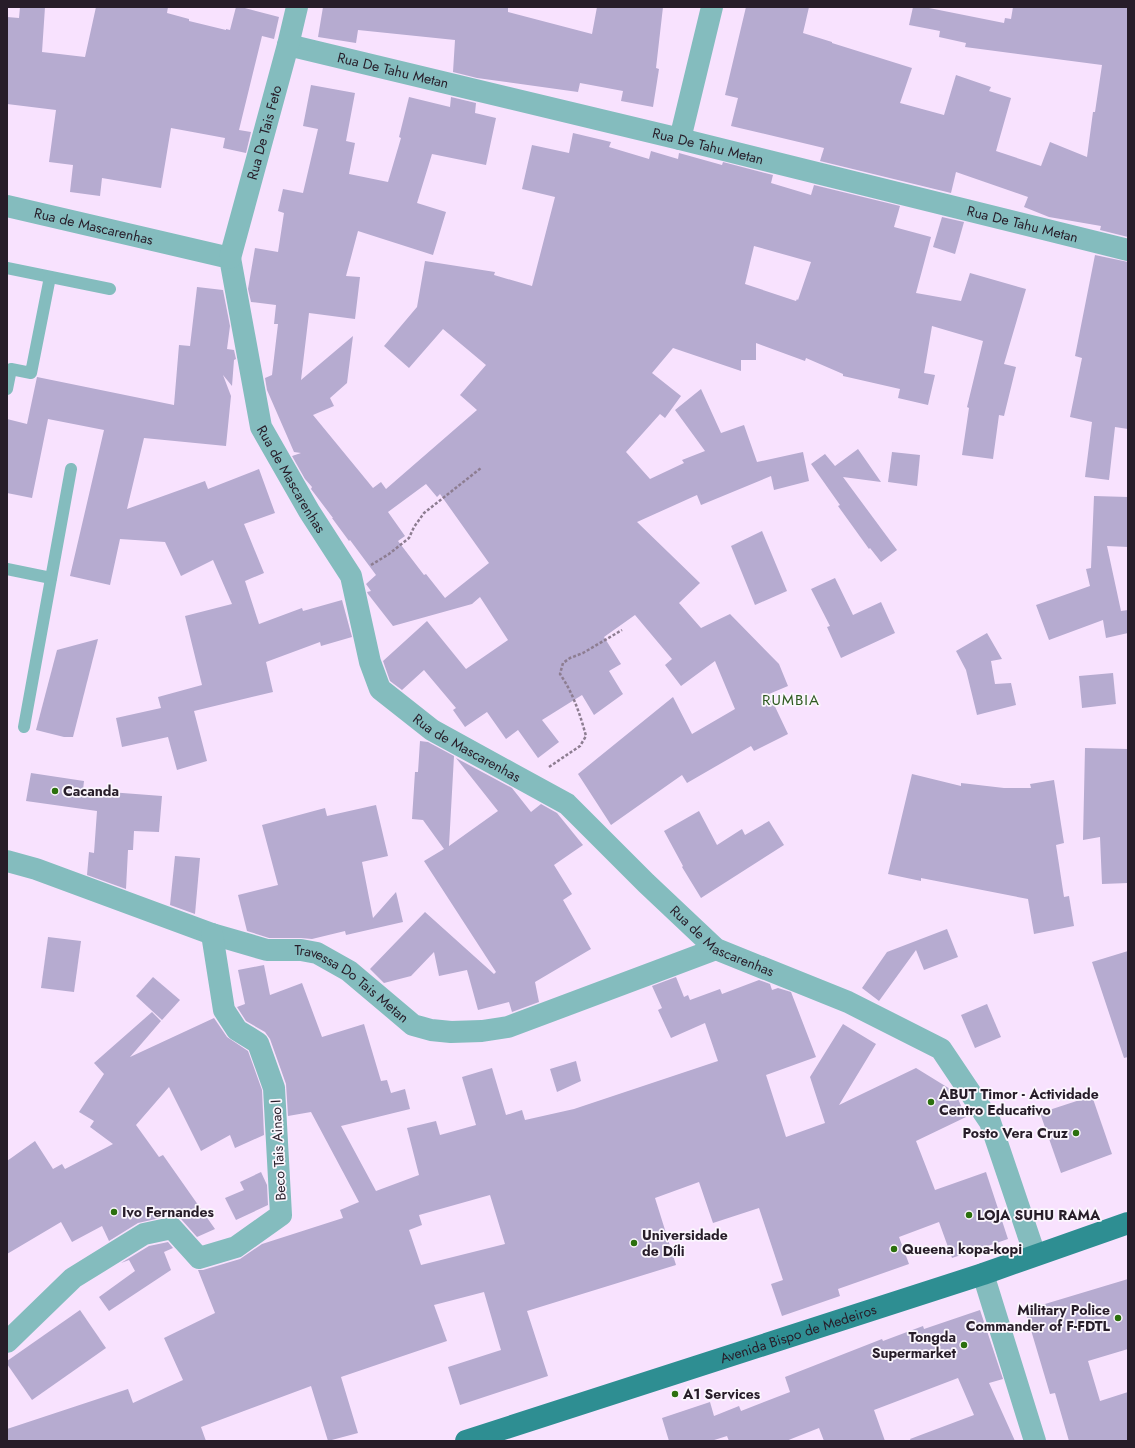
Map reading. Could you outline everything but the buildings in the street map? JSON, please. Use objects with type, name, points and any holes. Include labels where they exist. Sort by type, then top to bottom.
[{"type":"main road","name":"Avenida Bispo de Medeiros","points":[[466,1441],[983,1274],[1035,1254],[1128,1223]]},
{"type":"street","name":"Rua De Tais Feto","points":[[230,258],[297,7]]},
{"type":"street","points":[[680,139],[712,7]]},
{"type":"street","name":"Rua De Tahu Metan","points":[[288,45],[680,139],[1128,250]]},
{"type":"street","name":"Rua de Mascarenhas","points":[[7,206],[230,258],[261,427],[309,510],[351,576],[370,662],[380,688],[432,730],[567,804],[646,883],[716,949],[848,1002],[942,1049],[990,1122],[1035,1254]]},
{"type":"street","name":"Travessa Do Tais Metan","points":[[7,861],[36,869],[212,934],[267,950],[301,950],[318,953],[349,971],[413,1025],[431,1030],[451,1032],[482,1031],[508,1027],[716,949]]},
{"type":"street","name":"Beco Tais Ainao I","points":[[7,1342],[73,1278],[144,1234],[172,1228],[199,1258],[236,1247],[281,1215],[274,1088],[258,1042],[236,1030],[224,1010],[212,934]]},
{"type":"street","points":[[983,1274],[1035,1441]]},
{"type":"lane","points":[[7,268],[110,289]]},
{"type":"lane","points":[[7,389],[11,369],[31,373],[50,277]]},
{"type":"lane","points":[[24,727],[71,469]]},
{"type":"lane","points":[[7,569],[51,578]]},
{"type":"path","points":[[351,576],[389,554],[409,538],[414,527],[424,513],[481,468]]},
{"type":"path","points":[[527,782],[580,746],[586,736],[577,707],[566,682],[560,674],[563,663],[622,630]]},
{"type":"place","name":"Cacanda","points":[[55,791]]},
{"type":"place","name":"ABUT Timor - Actividade Centro Educativo","points":[[931,1102]]},
{"type":"place","name":"Posto Vera Cruz","points":[[1076,1133]]},
{"type":"place","name":"Ivo Fernandes","points":[[114,1212]]},
{"type":"place","name":"LOJA SUHU RAMA","points":[[969,1215]]},
{"type":"place","name":"Universidade de Díli","points":[[634,1243]]},
{"type":"place","name":"Queena kopa-kopi","points":[[894,1249]]},
{"type":"place","name":"Military Police Commander of F-FDTL","points":[[1118,1318]]},
{"type":"place","name":"Tongda Supermarket","points":[[964,1345]]},
{"type":"place","name":"A1 Services","points":[[675,1394]]},
{"type":"district","name":"RUMBIA","points":[[791,700]]}]
